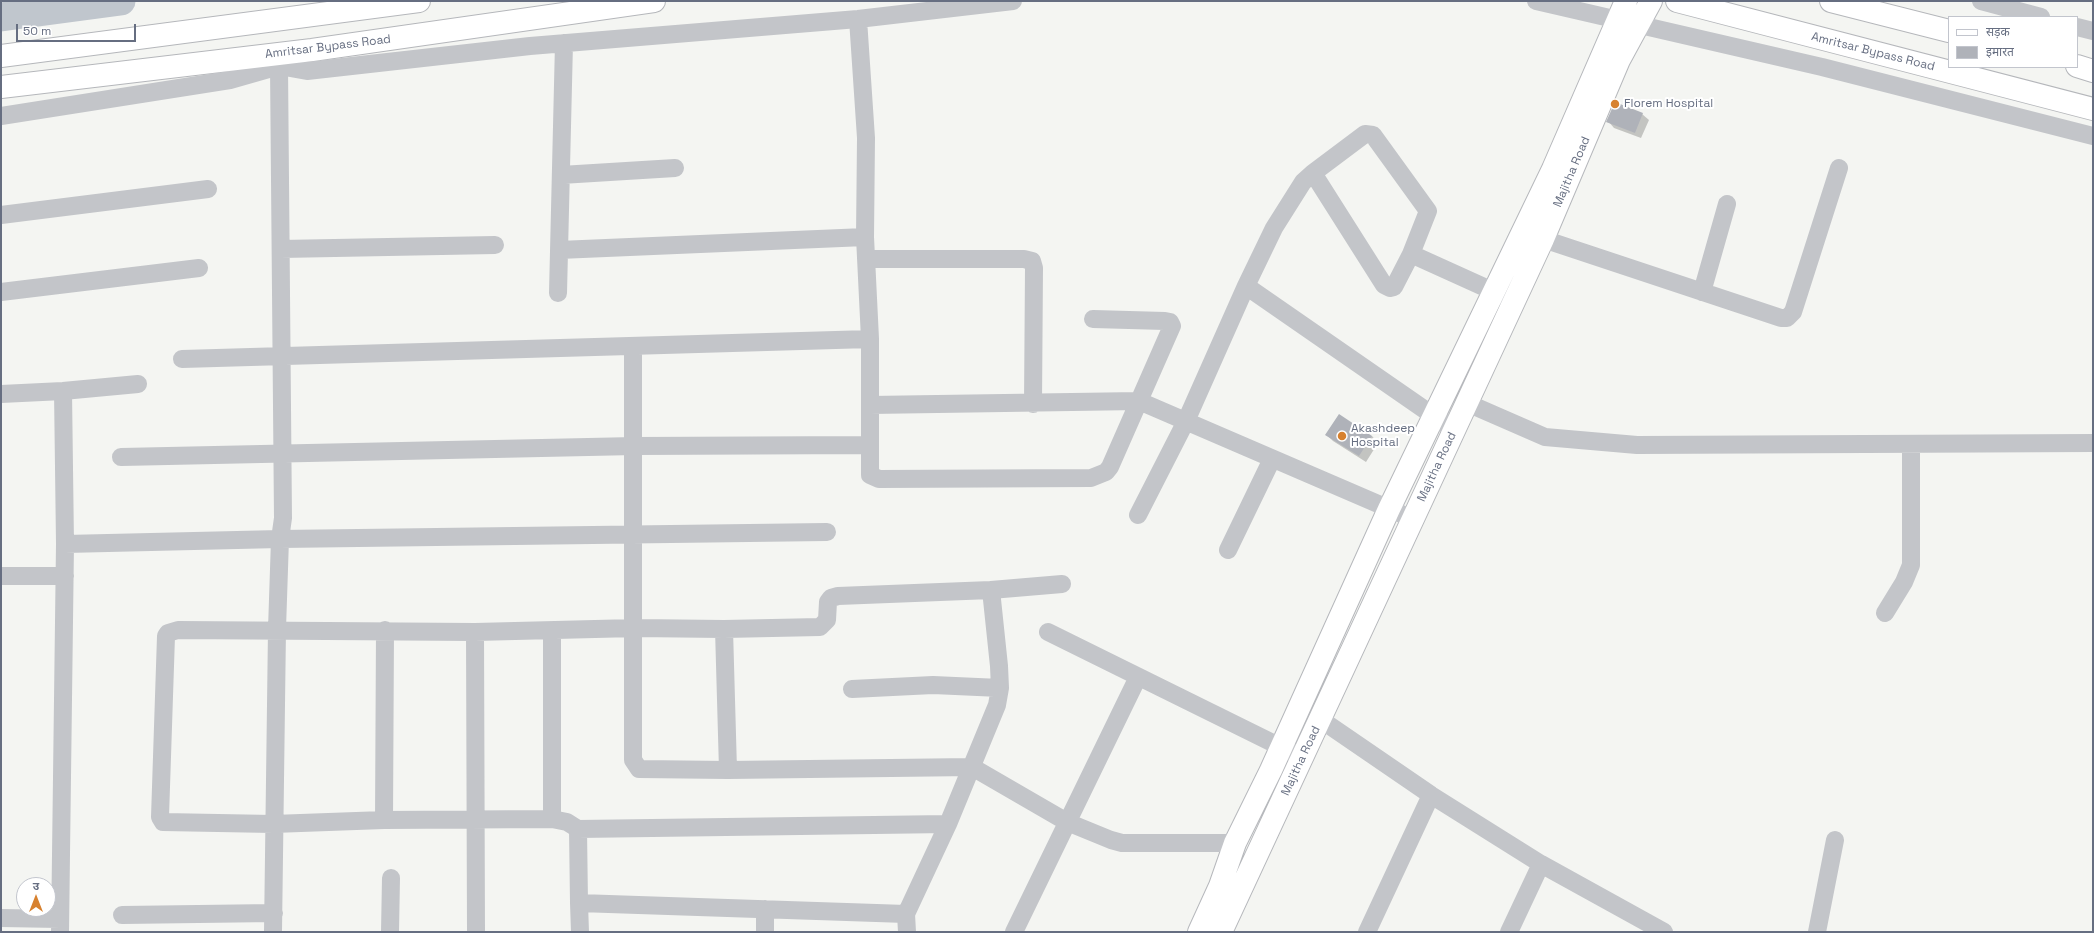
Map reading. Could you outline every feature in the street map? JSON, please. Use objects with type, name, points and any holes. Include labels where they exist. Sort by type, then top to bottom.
[{"type":"main road","points":[[1,56],[419,1]]},
{"type":"main road","name":"Amritsar Bypass Road","points":[[1,87],[312,50],[654,1]]},
{"type":"main road","name":"Majitha Road","points":[[1221,932],[1543,239],[1619,60],[1651,1]]},
{"type":"main road","name":"Amritsar Bypass Road","points":[[1677,1],[2093,109]]},
{"type":"main road","points":[[1831,1],[1948,31]]},
{"type":"main road","name":"Majitha Road","points":[[1199,932],[1220,886],[1235,843],[1281,747],[1389,509],[1436,416],[1553,169],[1621,10]]},
{"type":"main road","points":[[2078,66],[2093,71]]},
{"type":"street","points":[[238,59],[307,71],[564,43],[858,19],[1013,1]]},
{"type":"street","points":[[1536,1],[1621,10],[1639,25],[1822,67],[2093,136]]},
{"type":"street","points":[[1981,1],[2037,16]]},
{"type":"street","points":[[858,19],[866,138],[865,237],[870,339],[870,475],[879,479],[1091,478],[1106,472],[1110,467],[1172,328],[1172,324],[1165,321],[1093,319]]},
{"type":"street","points":[[2078,27],[2093,31]]},
{"type":"street","points":[[558,293],[564,43]]},
{"type":"street","points":[[1,116],[230,80],[279,66]]},
{"type":"street","points":[[273,932],[276,629],[280,539],[283,518],[279,66]]},
{"type":"street","points":[[1138,515],[1186,421],[1246,286],[1274,228],[1303,182],[1313,173],[1365,134],[1373,135],[1428,211],[1411,254],[1394,287],[1390,288],[1384,285],[1313,173]]},
{"type":"street","points":[[561,175],[675,168]]},
{"type":"street","points":[[1543,239],[1781,318],[1790,317],[1793,312],[1839,168]]},
{"type":"street","points":[[1,215],[208,189]]},
{"type":"street","points":[[1702,292],[1727,204]]},
{"type":"street","points":[[559,250],[865,237]]},
{"type":"street","points":[[281,249],[495,245]]},
{"type":"street","points":[[1411,254],[1514,300]]},
{"type":"street","points":[[866,259],[1024,259],[1032,261],[1034,268],[1034,404]]},
{"type":"street","points":[[1,292],[199,268]]},
{"type":"street","points":[[1246,286],[1436,416],[1454,430]]},
{"type":"street","points":[[182,359],[870,339]]},
{"type":"street","points":[[634,347],[635,628],[633,760],[639,769],[728,770],[972,767],[1067,822],[1122,843],[1235,843]]},
{"type":"street","points":[[1,394],[63,391],[138,384]]},
{"type":"street","points":[[1,918],[60,925],[65,576],[63,391]]},
{"type":"street","points":[[870,405],[1034,404],[1139,401],[1413,519]]},
{"type":"street","points":[[1467,403],[1545,437],[1637,445],[2093,443]]},
{"type":"street","points":[[1885,613],[1904,582],[1911,565],[1911,444]]},
{"type":"street","points":[[121,457],[635,446],[870,445]]},
{"type":"street","points":[[1228,550],[1272,459]]},
{"type":"street","points":[[65,544],[280,539],[827,532]]},
{"type":"street","points":[[1,576],[65,576]]},
{"type":"street","points":[[948,824],[578,829],[567,822],[552,819],[384,820],[273,824],[167,823],[163,822],[160,817],[164,640],[168,633],[178,630],[276,629],[552,632],[635,628],[724,629],[820,627],[827,620],[828,602],[831,598],[838,596],[991,590],[1062,584]]},
{"type":"street","points":[[907,932],[906,914],[948,824],[972,767],[996,704],[1000,688],[991,590]]},
{"type":"street","points":[[724,629],[728,770]]},
{"type":"street","points":[[384,820],[385,630]]},
{"type":"street","points":[[475,632],[477,820],[476,932]]},
{"type":"street","points":[[552,632],[552,819]]},
{"type":"street","points":[[1048,632],[1302,758]]},
{"type":"street","points":[[1014,932],[1138,676]]},
{"type":"street","points":[[852,689],[932,685],[1000,688]]},
{"type":"street","points":[[1320,719],[1431,795],[1541,864],[1654,930]]},
{"type":"street","points":[[1367,932],[1431,795]]},
{"type":"street","points":[[578,829],[580,932]]},
{"type":"street","points":[[1817,932],[1835,840]]},
{"type":"street","points":[[1509,932],[1541,864]]},
{"type":"street","points":[[390,932],[391,878]]},
{"type":"street","points":[[579,903],[906,914]]},
{"type":"street","points":[[765,909],[765,932]]},
{"type":"street","points":[[122,916],[274,913]]},
{"type":"building","points":[[1615,102],[1643,113],[1635,133],[1606,122]]},
{"type":"building","points":[[1339,414],[1372,436],[1359,456],[1325,435]]},
{"type":"waterway","points":[[1,17],[121,1]]},
{"type":"place","name":"Florem Hospital","points":[[1615,104]]},
{"type":"place","name":"Akashdeep Hospital","points":[[1342,436]]}]
